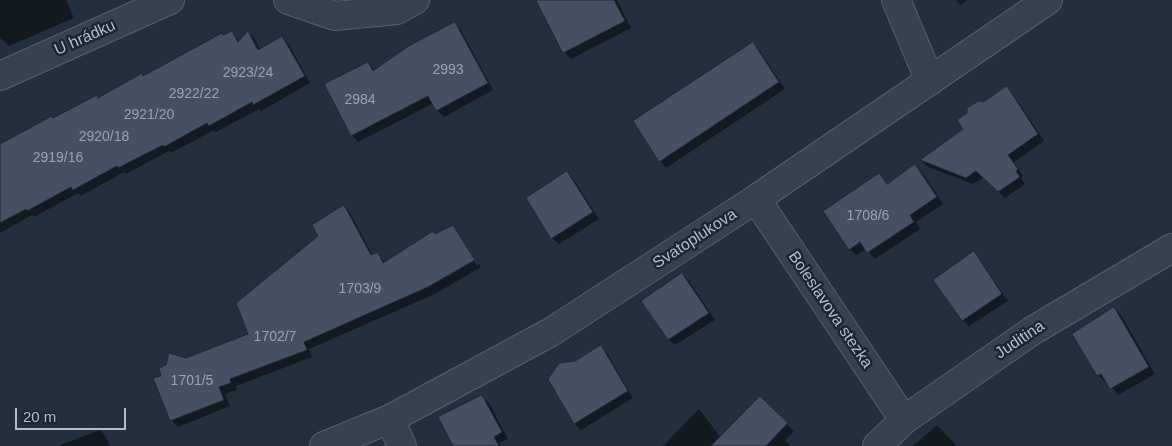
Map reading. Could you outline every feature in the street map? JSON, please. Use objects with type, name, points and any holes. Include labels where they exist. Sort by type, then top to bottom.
[{"type":"street","name":"U hrádku","points":[[0,76],[170,0]]},
{"type":"street","points":[[288,0],[335,16],[397,10],[415,0]]},
{"type":"street","points":[[896,0],[930,81]]},
{"type":"street","name":"Svatoplukova","points":[[324,446],[390,419],[551,332],[756,200],[1048,0]]},
{"type":"street","name":"Boleslavova stezka","points":[[756,200],[904,420]]},
{"type":"street","name":"Juditina","points":[[877,446],[904,420],[1032,331],[1172,248]]},
{"type":"street","points":[[390,419],[402,446]]},
{"type":"building","points":[[536,0],[614,0],[625,21],[563,53]]},
{"type":"building","points":[[455,22],[488,83],[436,111],[428,96],[351,136],[324,84],[368,62],[373,71],[407,47]]},
{"type":"building","points":[[232,31],[238,42],[248,31],[258,50],[282,36],[305,76],[253,105],[252,102],[209,126],[207,123],[164,147],[163,145],[118,168],[117,166],[73,190],[71,187],[27,211],[26,209],[0,223],[0,144],[52,116],[53,118],[97,95],[98,98],[142,73],[143,76],[222,33],[223,35]]},
{"type":"building","points":[[753,42],[779,82],[659,162],[633,121]]},
{"type":"building","points":[[1007,86],[1038,134],[1008,155],[1018,169],[1016,171],[1020,177],[998,192],[976,171],[966,178],[920,160],[963,129],[957,120],[967,113],[967,108],[978,101],[983,102]]},
{"type":"building","points":[[915,164],[937,197],[910,215],[914,222],[867,253],[860,242],[849,250],[823,211],[879,173],[887,184]]},
{"type":"building","points":[[567,171],[593,212],[551,239],[526,198]]},
{"type":"building","points":[[344,205],[371,255],[378,252],[383,263],[433,231],[435,234],[453,225],[475,260],[428,287],[304,342],[307,350],[230,379],[231,383],[219,387],[224,400],[170,421],[153,378],[161,376],[159,368],[166,365],[169,353],[186,358],[248,334],[236,303],[318,236],[312,225]]},
{"type":"building","points":[[974,251],[1002,294],[962,321],[933,280]]},
{"type":"building","points":[[682,273],[709,313],[668,340],[641,301]]},
{"type":"building","points":[[1114,307],[1149,367],[1110,389],[1101,374],[1097,376],[1072,334]]},
{"type":"building","points":[[601,345],[628,391],[574,424],[548,379],[559,363],[575,361]]},
{"type":"building","points":[[482,395],[502,432],[494,437],[499,446],[453,446],[438,417]]},
{"type":"building","points":[[760,396],[788,423],[766,446],[711,446]]}]
